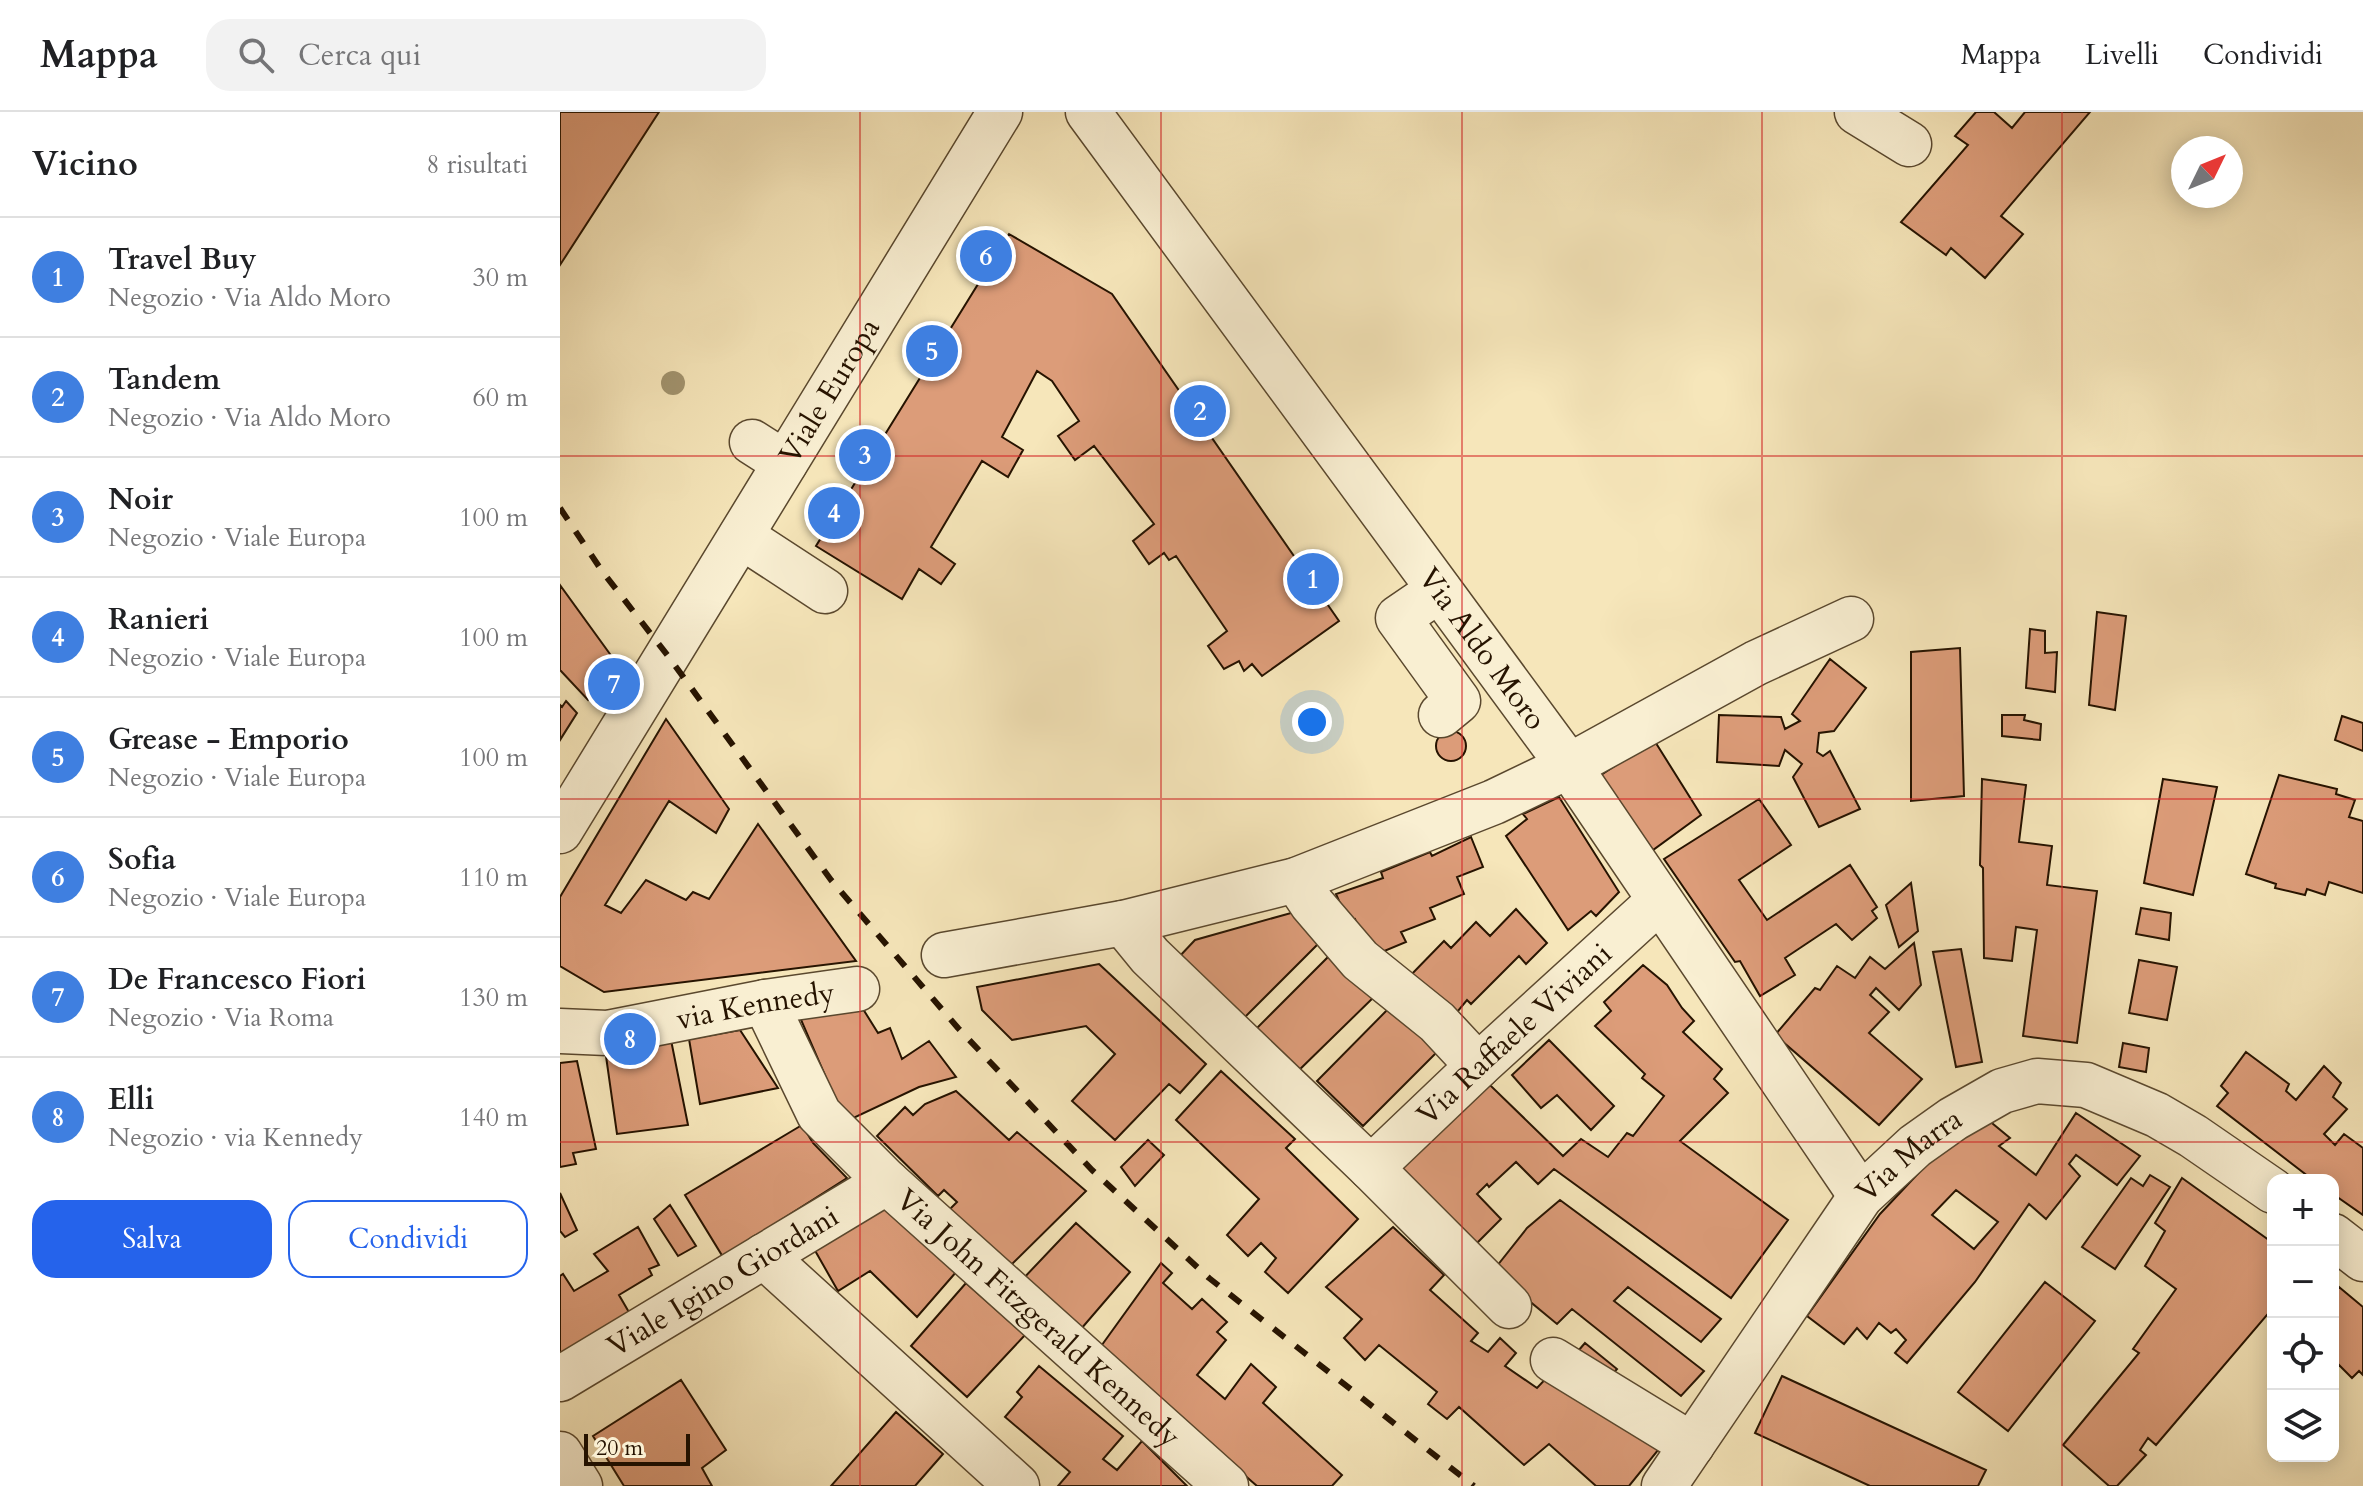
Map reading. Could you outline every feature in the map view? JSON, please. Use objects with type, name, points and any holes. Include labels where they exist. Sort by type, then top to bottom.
[{"type":"street","name":"Via Aldo Moro","points":[[1088,112],[1569,766],[1861,1196]]},
{"type":"street","points":[[1857,112],[1909,144]]},
{"type":"street","name":"Viale Europa","points":[[560,831],[741,536],[768,453],[990,116]]},
{"type":"street","points":[[741,536],[825,591]]},
{"type":"street","points":[[1439,590],[1398,618],[1426,661],[1458,701],[1441,715]]},
{"type":"street","points":[[944,955],[1123,923],[1296,880],[1494,802],[1569,766],[1756,663],[1851,619]]},
{"type":"street","points":[[1296,880],[1312,904],[1360,960],[1437,1022],[1478,1066]]},
{"type":"street","name":"Via Raffaele Viviani","points":[[1371,1168],[1659,901]]},
{"type":"street","points":[[1123,923],[1150,956],[1371,1168],[1509,1306]]},
{"type":"street","name":"via Kennedy","points":[[560,1031],[607,1033],[765,1002],[857,989]]},
{"type":"street","name":"Via John Fitzgerald Kennedy","points":[[765,1002],[819,1114],[887,1182],[1226,1486]]},
{"type":"street","name":"Via Marra","points":[[1664,1486],[1861,1196],[1915,1146],[1953,1119],[2002,1091],[2037,1081],[2086,1085],[2157,1115],[2267,1187]]},
{"type":"street","name":"Viale Igino Giordani","points":[[560,1379],[887,1182]]},
{"type":"street","points":[[2339,1241],[2363,1259]]},
{"type":"street","points":[[764,1256],[1017,1486]]},
{"type":"street","points":[[1553,1360],[1692,1445]]},
{"type":"street","points":[[560,1454],[580,1486]]},
{"type":"building","points":[[560,112],[659,112],[560,265]]},
{"type":"building","points":[[1976,112],[1994,112],[2012,128],[2025,112],[2090,112],[2001,216],[2023,234],[1985,278],[1951,248],[1946,255],[1901,222],[1968,145],[1955,136]]},
{"type":"building","points":[[1009,234],[1112,294],[1339,621],[1262,676],[1252,664],[1244,671],[1239,661],[1224,669],[1208,646],[1227,631],[1176,556],[1169,560],[1164,553],[1149,564],[1133,541],[1154,524],[1094,446],[1075,460],[1058,436],[1079,421],[1052,381],[1037,371],[1002,437],[1023,450],[1008,477],[982,461],[931,547],[955,564],[941,584],[919,569],[902,599],[816,546]]},
{"type":"building","points":[[560,585],[615,661],[588,700],[560,670]]},
{"type":"building","points":[[2097,612],[2126,616],[2115,710],[2089,705]]},
{"type":"building","points":[[2030,629],[2045,631],[2045,653],[2057,652],[2055,692],[2026,688]]},
{"type":"building","points":[[1960,648],[1964,796],[1911,801],[1911,652]]},
{"type":"building","points":[[1830,659],[1866,688],[1834,731],[1819,733],[1817,752],[1823,756],[1830,751],[1860,809],[1819,827],[1793,777],[1802,764],[1785,750],[1779,766],[1717,762],[1719,715],[1781,717],[1785,729],[1800,721],[1792,714]]},
{"type":"building","points":[[566,701],[577,713],[560,740],[560,705],[562,707]]},
{"type":"building","points":[[2002,715],[2025,715],[2024,720],[2041,724],[2040,740],[2002,736]]},
{"type":"building","points":[[2342,716],[2363,723],[2363,751],[2335,740]]},
{"type":"building","points":[[666,719],[729,809],[716,833],[669,801],[605,905],[621,913],[646,880],[686,900],[693,892],[709,899],[758,824],[856,961],[604,992],[560,966],[560,897]]},
{"type":"building","points":[[1451,731],[1461,736],[1466,746],[1461,756],[1451,761],[1441,756],[1436,746],[1441,736]]},
{"type":"building","points":[[1654,740],[1701,815],[1653,850],[1598,777]]},
{"type":"building","points":[[2279,775],[2337,789],[2336,794],[2355,800],[2349,817],[2363,821],[2363,893],[2329,882],[2325,895],[2307,889],[2305,895],[2275,888],[2276,884],[2246,874]]},
{"type":"building","points":[[1982,779],[2026,785],[2019,842],[2052,846],[2047,885],[2097,891],[2077,1043],[2023,1036],[2037,930],[2016,927],[2012,961],[1984,958],[1983,868],[1980,865]]},
{"type":"building","points":[[2163,779],[2217,787],[2193,895],[2144,883]]},
{"type":"building","points":[[1559,797],[1619,892],[1596,916],[1591,911],[1568,930],[1506,836],[1527,819],[1523,814]]},
{"type":"building","points":[[1759,799],[1791,845],[1739,880],[1767,920],[1850,865],[1877,907],[1872,911],[1877,918],[1852,940],[1836,924],[1785,958],[1795,975],[1760,996],[1740,961],[1735,962],[1664,859]]},
{"type":"building","points":[[1471,837],[1483,867],[1457,877],[1464,894],[1430,908],[1435,919],[1401,932],[1406,942],[1370,957],[1355,919],[1348,922],[1336,894],[1383,878],[1381,872],[1430,852],[1432,856]]},
{"type":"building","points":[[1911,883],[1918,931],[1899,947],[1886,905]]},
{"type":"building","points":[[2141,908],[2171,913],[2169,940],[2136,934]]},
{"type":"building","points":[[1516,909],[1547,943],[1526,964],[1519,956],[1471,1004],[1467,1000],[1448,1023],[1406,980],[1444,941],[1451,948],[1476,922],[1490,936]]},
{"type":"building","points":[[1298,911],[1326,936],[1241,1021],[1178,958],[1195,940]]},
{"type":"building","points":[[1914,943],[1921,985],[1899,1010],[1876,988],[1870,995],[1889,1012],[1869,1033],[1922,1079],[1879,1125],[1775,1035],[1815,988],[1820,990],[1837,966],[1855,978],[1870,957],[1885,969]]},
{"type":"building","points":[[1961,949],[1982,1062],[1956,1067],[1933,952]]},
{"type":"building","points":[[1333,952],[1378,993],[1293,1076],[1251,1034]]},
{"type":"building","points":[[2139,960],[2177,967],[2167,1020],[2129,1013]]},
{"type":"building","points":[[1099,964],[1206,1064],[1180,1093],[1169,1084],[1115,1140],[1072,1101],[1115,1054],[1086,1026],[1012,1040],[982,1010],[977,987]]},
{"type":"building","points":[[1643,965],[1667,985],[1694,1021],[1683,1032],[1722,1069],[1714,1079],[1728,1093],[1680,1141],[1788,1220],[1731,1298],[1554,1169],[1538,1184],[1516,1162],[1489,1187],[1487,1184],[1477,1194],[1501,1219],[1475,1245],[1394,1170],[1490,1085],[1563,1156],[1581,1139],[1608,1157],[1627,1133],[1633,1136],[1664,1096],[1642,1078],[1645,1074],[1595,1026],[1611,1011],[1604,1002]]},
{"type":"building","points":[[1396,1001],[1442,1047],[1363,1126],[1317,1081]]},
{"type":"building","points":[[863,1009],[878,1033],[890,1028],[902,1059],[929,1041],[956,1077],[919,1087],[845,1122],[799,1015]]},
{"type":"building","points":[[740,1030],[778,1088],[700,1104],[689,1039]]},
{"type":"building","points":[[671,1040],[688,1125],[617,1134],[605,1049]]},
{"type":"building","points":[[1549,1040],[1614,1106],[1591,1130],[1557,1095],[1541,1108],[1512,1075]]},
{"type":"building","points":[[2123,1043],[2149,1048],[2146,1072],[2119,1067]]},
{"type":"building","points":[[2246,1052],[2289,1084],[2286,1091],[2296,1100],[2324,1066],[2341,1083],[2333,1097],[2347,1109],[2324,1134],[2335,1145],[2344,1134],[2363,1148],[2363,1215],[2339,1198],[2339,1174],[2305,1174],[2217,1106],[2228,1093],[2221,1086]]},
{"type":"building","points":[[577,1061],[596,1149],[573,1153],[576,1164],[560,1167],[560,1063]]},
{"type":"building","points":[[1221,1071],[1295,1139],[1286,1148],[1358,1219],[1288,1293],[1265,1272],[1276,1258],[1261,1243],[1248,1256],[1227,1235],[1259,1199],[1176,1120]]},
{"type":"building","points":[[956,1091],[1009,1140],[1017,1132],[1086,1191],[1007,1269],[944,1215],[957,1202],[944,1190],[938,1196],[877,1136],[905,1107],[913,1115],[925,1104]]},
{"type":"building","points":[[2076,1113],[2140,1156],[2117,1185],[2076,1155],[2069,1164],[2080,1176],[2046,1219],[2029,1204],[1975,1282],[1907,1363],[1895,1353],[1906,1340],[1896,1329],[1891,1333],[1879,1323],[1867,1339],[1857,1328],[1844,1344],[1807,1316],[1880,1214],[1944,1146],[1987,1119],[2010,1138],[1999,1146],[2036,1175]],"holes":[[[1956,1190],[1998,1222],[1974,1249],[1932,1215]]]},
{"type":"building","points":[[802,1125],[813,1143],[847,1178],[723,1257],[685,1195]]},
{"type":"building","points":[[1148,1140],[1164,1155],[1135,1186],[1121,1167]]},
{"type":"building","points":[[2150,1175],[2170,1187],[2115,1269],[2082,1247],[2131,1178],[2143,1186]]},
{"type":"building","points":[[2182,1178],[2267,1239],[2267,1315],[2156,1445],[2148,1438],[2140,1450],[2146,1455],[2117,1486],[2109,1486],[2063,1445],[2139,1353],[2133,1349],[2176,1289],[2145,1266],[2165,1231],[2155,1223]]},
{"type":"building","points":[[560,1193],[577,1230],[565,1237],[560,1231]]},
{"type":"building","points":[[1560,1200],[1721,1319],[1701,1342],[1628,1287],[1614,1301],[1704,1371],[1681,1396],[1572,1309],[1557,1324],[1493,1271],[1527,1228]]},
{"type":"building","points":[[880,1204],[957,1271],[917,1317],[870,1271],[838,1291],[813,1247]]},
{"type":"building","points":[[670,1205],[696,1246],[678,1256],[654,1219]]},
{"type":"building","points":[[1076,1223],[1130,1272],[1075,1336],[1020,1282]]},
{"type":"building","points":[[638,1227],[659,1265],[649,1269],[652,1275],[619,1295],[630,1314],[560,1362],[560,1276],[563,1274],[574,1291],[608,1271],[594,1254]]},
{"type":"building","points":[[1393,1227],[1444,1275],[1430,1290],[1478,1333],[1471,1341],[1488,1352],[1500,1338],[1516,1353],[1505,1366],[1537,1388],[1554,1370],[1663,1444],[1629,1486],[1596,1486],[1549,1444],[1524,1465],[1459,1407],[1447,1419],[1428,1404],[1437,1392],[1379,1345],[1365,1360],[1344,1338],[1362,1319],[1326,1287]]},
{"type":"building","points":[[1161,1263],[1172,1273],[1163,1283],[1192,1309],[1202,1299],[1227,1322],[1217,1332],[1226,1340],[1197,1375],[1225,1399],[1251,1364],[1276,1387],[1263,1403],[1342,1475],[1332,1486],[1257,1486],[1099,1349]]},
{"type":"building","points":[[2045,1282],[2095,1321],[2008,1431],[1958,1392]]},
{"type":"building","points":[[966,1283],[1025,1335],[967,1397],[911,1346]]},
{"type":"building","points":[[2339,1287],[2363,1307],[2363,1375],[2359,1371],[2352,1378],[2339,1365]]},
{"type":"building","points":[[1585,1343],[1617,1369],[1603,1384],[1572,1358]]},
{"type":"building","points":[[1039,1366],[1123,1436],[1103,1459],[1117,1470],[1142,1441],[1187,1486],[1058,1486],[1070,1472],[1005,1417],[1022,1397],[1017,1392]]},
{"type":"building","points":[[1782,1376],[1986,1470],[1978,1486],[1870,1486],[1755,1433]]},
{"type":"building","points":[[681,1380],[726,1450],[702,1468],[712,1486],[624,1486],[593,1436]]},
{"type":"building","points":[[896,1412],[943,1454],[915,1486],[831,1486]]},
{"type":"railway","points":[[560,508],[602,571],[668,656],[831,880],[958,1028],[1092,1170],[1209,1278],[1474,1486]]},
{"type":"place","name":"Sofia","points":[[986,256]]},
{"type":"place","name":"Grease - Emporio","points":[[932,351]]},
{"type":"place","name":"Tandem","points":[[1200,411]]},
{"type":"place","name":"Noir","points":[[865,455]]},
{"type":"place","name":"Ranieri","points":[[834,513]]},
{"type":"place","name":"Travel Buy","points":[[1313,579]]},
{"type":"place","name":"De Francesco Fiori","points":[[614,684]]},
{"type":"place","name":"Elli","points":[[630,1039]]}]
